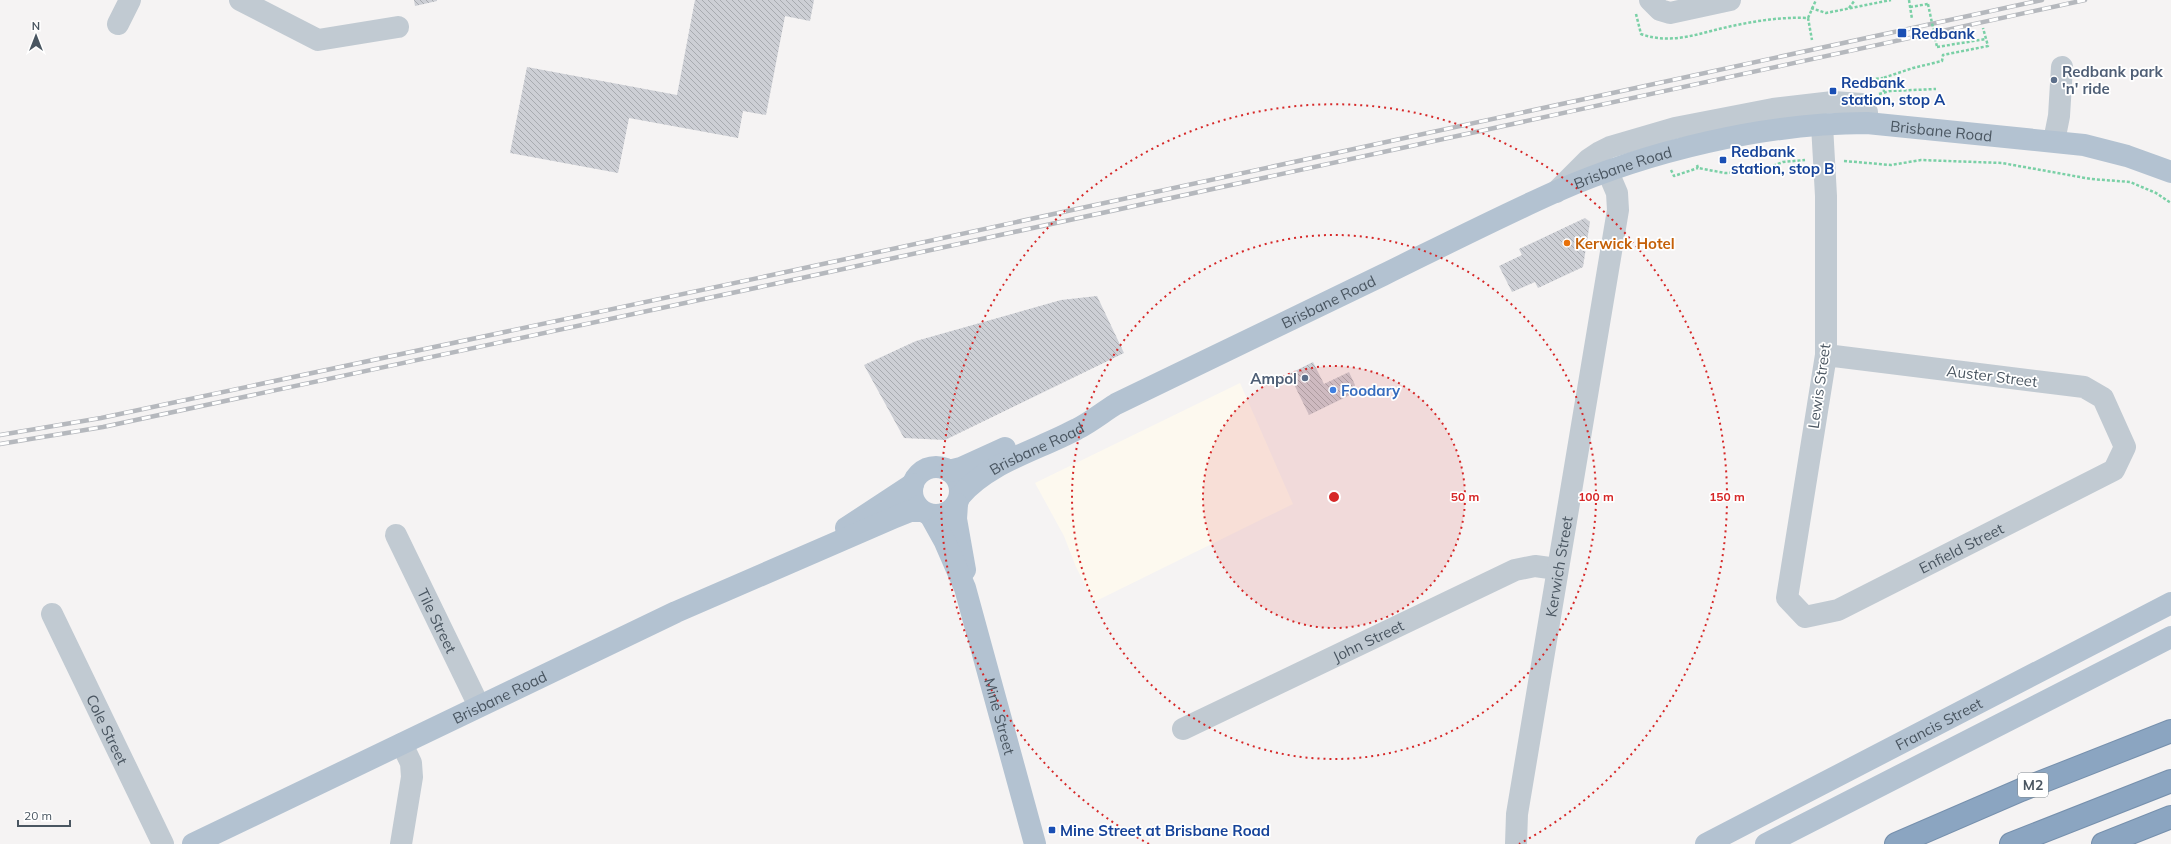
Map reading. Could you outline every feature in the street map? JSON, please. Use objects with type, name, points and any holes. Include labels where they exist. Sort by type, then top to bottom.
[{"type":"highway","name":"M2","points":[[1896,844],[2020,790],[2171,731]]},
{"type":"highway","points":[[2011,844],[2171,781]]},
{"type":"highway","points":[[2103,844],[2171,817]]},
{"type":"main road","name":"Brisbane Road","points":[[949,471],[960,468],[1073,419],[1116,404],[1556,192],[1608,172],[1693,146],[1771,130],[1822,125],[1867,123],[2054,141],[2106,150],[2171,172]]},
{"type":"main road","name":"Brisbane Road","points":[[958,500],[969,485],[986,473],[1078,429],[1116,404]]},
{"type":"main road","points":[[941,468],[949,471],[957,479],[960,488],[958,500],[946,513],[926,513],[913,499],[913,484],[918,476],[925,470],[941,468]]},
{"type":"main road","name":"Brisbane Road","points":[[808,554],[913,484]]},
{"type":"main road","name":"Mine Street","points":[[958,500],[956,519],[964,560],[965,588]]},
{"type":"main road","name":"Brisbane Road","points":[[193,844],[676,612],[901,514],[926,513]]},
{"type":"main road","name":"Mine Street","points":[[926,513],[965,588],[1035,844]]},
{"type":"main road","name":"Francis Street","points":[[1706,844],[2171,603]]},
{"type":"main road","name":"Francis Street","points":[[1766,844],[2171,638]]},
{"type":"street","points":[[118,24],[130,0]]},
{"type":"street","points":[[240,0],[318,40],[398,27]]},
{"type":"street","points":[[1643,6],[1676,13],[1730,0]]},
{"type":"street","points":[[2054,141],[2059,116],[2062,67]]},
{"type":"street","points":[[1556,192],[1588,160],[1600,152],[1642,137],[1723,117],[1773,108],[1833,102],[1858,103],[1866,109],[1867,123]]},
{"type":"street","name":"Lewis Street","points":[[1787,598],[1826,355],[1826,196],[1822,125]]},
{"type":"street","name":"Kerwich Street","points":[[1516,844],[1517,814],[1618,210],[1617,193],[1608,172]]},
{"type":"street","name":"Auster Street","points":[[1826,355],[2084,387],[2103,398],[2125,447]]},
{"type":"street","name":"Enfield Street","points":[[1787,598],[1806,617],[1838,610],[2114,470],[2125,447]]},
{"type":"street","name":"Tile Street","points":[[396,535],[479,706]]},
{"type":"street","name":"John Street","points":[[1183,729],[1515,570],[1535,566],[1557,569]]},
{"type":"street","name":"Cole Street","points":[[52,614],[163,844]]},
{"type":"street","points":[[402,744],[411,763],[412,777],[402,844]]},
{"type":"path","points":[[1812,40],[1808,18],[1811,8],[1816,0]]},
{"type":"path","points":[[1849,9],[1854,0]]},
{"type":"path","points":[[1868,5],[1871,0]]},
{"type":"path","points":[[1811,8],[1826,13],[1891,0]]},
{"type":"path","points":[[1909,0],[1912,19]]},
{"type":"path","points":[[1910,7],[1928,4],[1937,47],[1986,38]]},
{"type":"path","points":[[1643,6],[1641,34],[1654,38],[1667,39],[1680,39],[1731,26],[1778,17],[1808,18]]},
{"type":"path","points":[[1884,92],[1883,78],[1913,68],[1942,62],[1943,55],[1988,46],[1983,28]]},
{"type":"path","points":[[1858,103],[1884,92],[1936,89]]},
{"type":"path","points":[[1674,176],[1698,168],[1725,173],[1757,172],[1783,162],[1807,160]]},
{"type":"path","points":[[1843,161],[1891,165],[1921,160],[2002,163],[2091,179],[2130,182],[2156,193],[2171,203]]},
{"type":"path","points":[[1696,162],[1698,168]]},
{"type":"shaded area","points":[[1240,383],[1293,504],[1094,602],[1076,567],[1064,536],[1035,483]]},
{"type":"building","points":[[414,0],[437,0],[437,1],[415,6]]},
{"type":"building","points":[[695,0],[814,0],[810,21],[785,16],[766,115],[743,111],[738,138],[629,118],[618,173],[510,153],[527,67],[677,95]]},
{"type":"building","points":[[1585,218],[1590,222],[1583,267],[1538,288],[1535,282],[1512,292],[1499,266],[1522,255],[1519,249]]},
{"type":"building","points":[[1097,296],[1124,353],[945,440],[904,438],[864,365],[916,341],[1061,300]]},
{"type":"building","name":"Foodary","points":[[1313,362],[1324,384],[1349,372],[1355,385],[1352,394],[1309,415],[1289,374]]},
{"type":"railway","points":[[0,435],[101,418],[772,275],[2042,0]]},
{"type":"railway","points":[[0,444],[103,427],[774,284],[2085,0]]},
{"type":"place","name":"Redbank","points":[[1902,33]]},
{"type":"place","name":"Redbank park 'n' ride","points":[[2054,80]]},
{"type":"place","name":"Redbank station, stop A","points":[[1833,91]]},
{"type":"place","name":"Redbank station, stop B","points":[[1723,160]]},
{"type":"place","name":"Kerwick Hotel","points":[[1567,243]]},
{"type":"place","name":"Ampol","points":[[1305,378]]},
{"type":"place","name":"Foodary","points":[[1333,390]]},
{"type":"place","name":"Mine Street at Brisbane Road","points":[[1052,830]]}]
